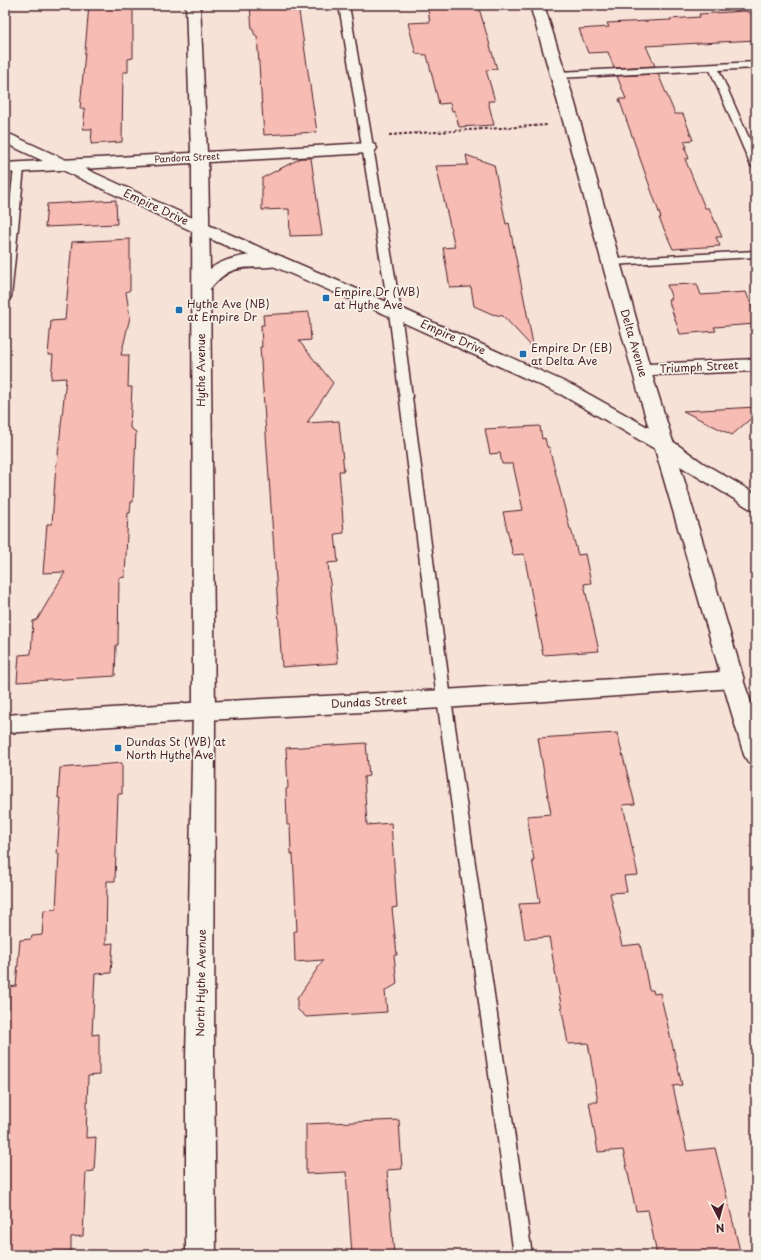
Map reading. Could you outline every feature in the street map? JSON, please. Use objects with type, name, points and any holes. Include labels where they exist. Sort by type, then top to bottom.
[{"type":"street","name":"Hythe Avenue","points":[[193,5],[200,158],[204,711]]},
{"type":"street","name":"Delta Avenue","points":[[537,5],[559,75],[641,370],[756,755]]},
{"type":"street","name":"Empire Drive","points":[[5,137],[68,165],[200,228],[395,312],[569,391],[664,445],[696,468],[756,503]]},
{"type":"street","name":"Pandora Street","points":[[12,168],[200,158],[368,142]]},
{"type":"street","points":[[200,290],[213,274],[224,268],[239,263],[277,261]]},
{"type":"street","name":"Triumph Street","points":[[641,370],[756,365]]},
{"type":"street","name":"Dundas Street","points":[[5,724],[204,711],[444,699],[733,680]]},
{"type":"street","name":"North Hythe Avenue","points":[[201,1255],[200,1059],[204,711]]},
{"type":"lane","points":[[344,5],[368,142],[395,312],[444,699],[523,1255]]},
{"type":"lane","points":[[559,75],[756,65]]},
{"type":"lane","points":[[713,67],[756,166]]},
{"type":"lane","points":[[5,297],[12,168]]},
{"type":"lane","points":[[611,262],[756,254]]},
{"type":"path","points":[[368,142],[552,125]]},
{"type":"building","points":[[89,5],[133,5],[133,58],[128,59],[128,72],[123,72],[122,142],[91,144],[92,129],[83,129],[85,109],[80,109]]},
{"type":"building","points":[[250,5],[298,5],[317,132],[264,135],[257,36],[252,30]]},
{"type":"building","points":[[427,5],[478,5],[497,69],[486,70],[495,101],[488,101],[494,125],[459,127],[455,111],[452,111],[450,103],[439,104],[427,55],[416,54],[408,23],[430,22]]},
{"type":"building","points":[[745,11],[756,15],[756,40],[646,46],[655,66],[614,68],[608,52],[588,53],[579,29],[609,27],[607,23],[671,20],[670,19],[700,17],[699,14]]},
{"type":"building","points":[[658,74],[675,114],[683,114],[693,140],[684,141],[687,147],[685,147],[689,159],[685,159],[705,208],[709,208],[722,237],[716,237],[720,246],[673,249],[659,218],[661,218],[619,99],[626,99],[617,76]]},
{"type":"building","points":[[466,155],[494,165],[506,224],[509,223],[534,349],[503,316],[492,314],[474,306],[471,287],[450,288],[443,248],[455,247],[436,166],[468,165]]},
{"type":"building","points":[[301,158],[311,158],[322,235],[290,236],[289,209],[262,210],[262,178]]},
{"type":"building","points":[[116,200],[117,224],[45,227],[47,204]]},
{"type":"building","points":[[130,239],[130,290],[126,292],[130,317],[121,355],[129,355],[128,387],[132,387],[130,428],[136,432],[133,502],[131,502],[130,513],[128,513],[125,577],[119,578],[118,645],[116,645],[115,676],[17,682],[19,655],[31,654],[33,621],[37,620],[65,572],[43,573],[47,524],[52,524],[56,464],[66,378],[51,379],[53,355],[48,355],[51,321],[65,320],[72,242]]},
{"type":"building","points":[[697,284],[701,295],[746,292],[756,317],[756,324],[714,327],[716,331],[680,334],[668,299],[672,299],[667,285]]},
{"type":"building","points":[[309,312],[311,340],[299,341],[333,383],[307,423],[339,421],[344,471],[339,471],[344,533],[335,534],[338,562],[328,563],[338,663],[282,667],[260,347],[262,347],[261,325],[264,325],[263,315]]},
{"type":"building","points":[[756,407],[756,414],[732,435],[683,411]]},
{"type":"building","points":[[540,426],[542,439],[545,438],[547,447],[549,447],[578,555],[585,554],[591,583],[584,584],[599,651],[543,655],[524,554],[513,555],[503,512],[523,510],[513,464],[502,464],[500,453],[490,454],[485,429]]},
{"type":"building","points":[[617,733],[635,804],[623,805],[638,875],[624,876],[627,892],[610,893],[622,946],[640,944],[649,990],[653,990],[654,994],[660,993],[682,1085],[673,1086],[687,1151],[715,1148],[741,1255],[657,1255],[648,1210],[636,1211],[623,1150],[598,1152],[589,1102],[598,1102],[588,1043],[568,1044],[549,937],[525,939],[519,904],[540,903],[532,860],[534,860],[527,816],[551,814],[538,738]]},
{"type":"building","points":[[366,743],[369,776],[364,777],[367,825],[391,823],[397,907],[392,908],[397,955],[394,955],[397,984],[385,991],[387,1012],[306,1017],[297,1009],[297,999],[323,960],[295,962],[294,931],[297,931],[293,854],[291,854],[290,825],[287,825],[286,789],[288,788],[286,748]]},
{"type":"building","points":[[122,763],[122,794],[118,794],[115,881],[107,881],[106,944],[113,943],[111,973],[95,974],[92,1035],[99,1034],[99,1075],[88,1076],[86,1138],[96,1137],[94,1171],[86,1172],[83,1236],[71,1237],[71,1251],[5,1255],[5,1062],[9,987],[16,986],[20,940],[31,939],[32,936],[42,935],[44,910],[56,909],[59,854],[57,854],[61,798],[58,798],[60,768]]},
{"type":"building","points":[[399,1120],[402,1169],[387,1170],[394,1255],[352,1255],[346,1172],[306,1174],[306,1124]]},
{"type":"place","name":"Empire Dr (WB) at Hythe Ave","points":[[326,298]]},
{"type":"place","name":"Hythe Ave (NB) at Empire Dr","points":[[179,310]]},
{"type":"place","name":"Empire Dr (EB) at Delta Ave","points":[[523,354]]},
{"type":"place","name":"Dundas St (WB) at North Hythe Ave","points":[[118,748]]}]
